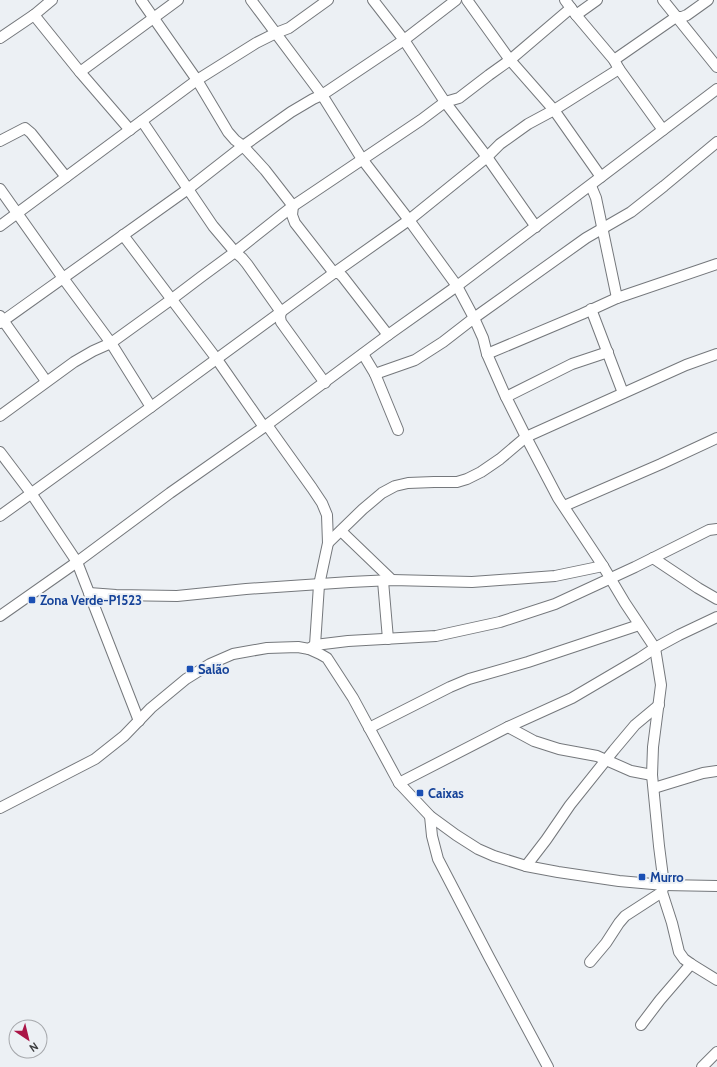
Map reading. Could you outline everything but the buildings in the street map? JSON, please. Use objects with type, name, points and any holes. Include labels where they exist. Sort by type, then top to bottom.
[{"type":"street","points":[[0,38],[34,15],[52,0]]},
{"type":"street","points":[[141,0],[197,80],[228,132],[234,140],[243,146],[265,170],[293,206],[292,215],[295,223],[334,273],[339,273],[343,277],[388,335]]},
{"type":"street","points":[[80,72],[178,0]]},
{"type":"street","points":[[251,0],[322,95],[362,159],[457,286],[483,338],[487,354],[506,397],[555,493],[655,648],[661,685],[653,747],[652,776],[663,888],[679,952],[684,959],[717,980]]},
{"type":"street","points":[[0,226],[197,80],[256,43],[289,28],[328,0]]},
{"type":"street","points":[[373,0],[404,40],[445,102],[487,157],[536,227]]},
{"type":"street","points":[[46,381],[1,320],[124,235],[291,112],[322,95],[404,40],[456,0]]},
{"type":"street","points":[[467,0],[510,60],[554,110],[601,177]]},
{"type":"street","points":[[565,0],[614,60],[663,130]]},
{"type":"street","points":[[0,416],[74,362],[111,343],[236,252],[293,206],[421,120],[445,102],[459,98],[574,12],[597,0]]},
{"type":"street","points":[[663,0],[717,67]]},
{"type":"street","points":[[614,60],[676,17],[687,15],[708,0]]},
{"type":"street","points":[[34,15],[80,72],[130,130]]},
{"type":"street","points":[[0,516],[216,358],[409,220],[487,157],[500,144],[528,124],[554,110],[619,69]]},
{"type":"street","points":[[0,616],[266,426],[388,335],[457,286],[591,186],[713,92],[717,102]]},
{"type":"street","points":[[142,121],[213,226],[247,264],[281,312],[281,322],[325,383]]},
{"type":"street","points":[[0,141],[25,128],[31,133],[66,177]]},
{"type":"street","points":[[375,374],[415,360],[443,342],[474,318],[602,229],[631,212],[717,142]]},
{"type":"street","points":[[591,186],[596,198],[617,298]]},
{"type":"street","points":[[0,189],[62,278],[111,343],[151,407]]},
{"type":"street","points":[[124,235],[322,503],[327,515],[328,543],[319,585],[312,647]]},
{"type":"street","points":[[487,354],[617,298],[717,264]]},
{"type":"street","points":[[591,309],[623,392]]},
{"type":"street","points":[[506,397],[572,364],[608,352]]},
{"type":"street","points":[[363,354],[375,374],[398,430]]},
{"type":"street","points":[[328,543],[363,509],[382,493],[395,486],[408,483],[457,482],[467,479],[481,472],[500,459],[526,437],[623,392],[686,365],[717,354]]},
{"type":"street","points":[[564,506],[717,438]]},
{"type":"street","points":[[0,452],[31,493],[77,562],[139,721]]},
{"type":"street","points":[[0,808],[95,759],[124,736],[151,708],[186,679],[210,664],[233,654],[267,648],[312,647],[348,641],[436,636],[500,622],[555,604],[610,579],[709,530],[717,529]]},
{"type":"street","points":[[341,531],[387,581],[388,638]]},
{"type":"street","points":[[653,558],[717,599]]},
{"type":"street","points":[[89,592],[116,595],[177,596],[246,589],[350,582],[472,582],[555,576],[603,566]]},
{"type":"street","points":[[399,784],[508,727],[572,698],[655,648],[717,617]]},
{"type":"street","points":[[369,728],[469,679],[528,662],[639,625]]},
{"type":"street","points":[[312,647],[327,658],[352,698],[399,784],[430,816],[456,835],[478,848],[494,856],[526,866],[663,888],[717,886]]},
{"type":"street","points":[[526,866],[570,805],[606,760],[635,725],[659,705]]},
{"type":"street","points":[[508,727],[534,741],[559,749],[597,756],[631,771],[652,776]]},
{"type":"street","points":[[654,788],[717,770]]},
{"type":"street","points":[[430,816],[432,836],[438,859],[548,1067]]},
{"type":"street","points":[[590,962],[606,943],[619,923],[663,888]]},
{"type":"street","points":[[641,1025],[691,964]]},
{"type":"street","points":[[702,1067],[717,1052]]},
{"type":"place","name":"Zona Verde-P1523","points":[[32,600]]},
{"type":"place","name":"Salão","points":[[190,669]]},
{"type":"place","name":"Caixas","points":[[420,793]]},
{"type":"place","name":"Murro","points":[[642,877]]}]
